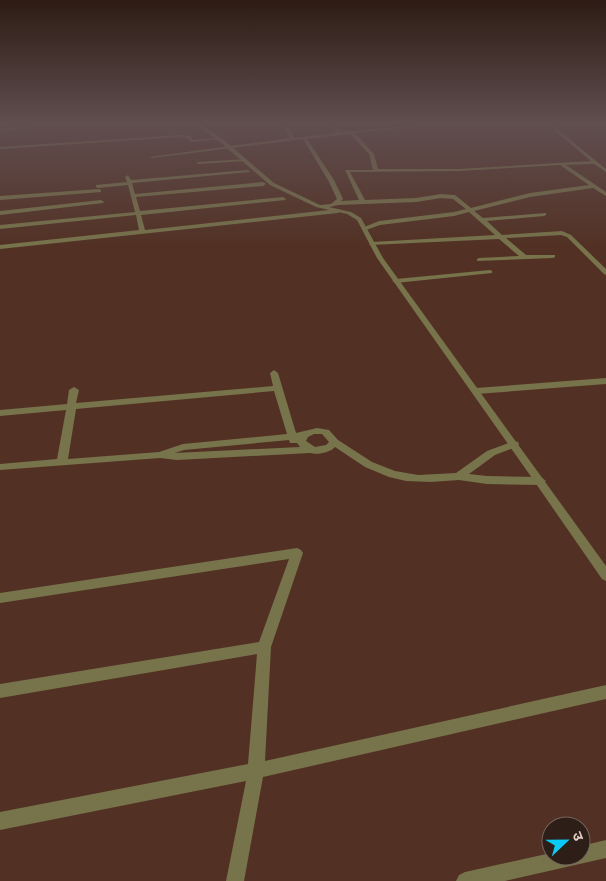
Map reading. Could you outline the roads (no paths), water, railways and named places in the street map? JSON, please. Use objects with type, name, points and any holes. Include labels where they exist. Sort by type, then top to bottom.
[{"type":"street","points":[[249,163],[272,184],[318,206],[338,207],[359,219],[372,244],[396,280],[606,576]]},
{"type":"street","points":[[319,163],[340,199],[338,207]]},
{"type":"street","points":[[376,171],[377,163]]},
{"type":"street","points":[[363,202],[347,171],[459,170],[558,163]]},
{"type":"street","points":[[560,163],[606,194]]},
{"type":"street","points":[[0,198],[98,186],[129,180],[248,171]]},
{"type":"street","points":[[129,180],[143,232]]},
{"type":"street","points":[[134,196],[263,184]]},
{"type":"street","points":[[98,186],[103,217]]},
{"type":"street","points":[[242,186],[251,202]]},
{"type":"street","points":[[364,229],[379,223],[447,215],[530,196],[594,186]]},
{"type":"street","points":[[21,210],[25,196]]},
{"type":"street","points":[[0,247],[143,232],[338,207],[363,202],[416,200],[451,196],[460,199],[524,257]]},
{"type":"street","points":[[0,227],[283,199]]},
{"type":"street","points":[[0,213],[101,202]]},
{"type":"street","points":[[483,220],[544,214]]},
{"type":"street","points":[[372,244],[562,233],[569,236],[606,273]]},
{"type":"street","points":[[479,260],[553,256]]},
{"type":"street","points":[[396,280],[490,272]]},
{"type":"street","points":[[274,373],[296,450]]},
{"type":"street","points":[[476,391],[606,381]]},
{"type":"street","points":[[0,413],[278,388]]},
{"type":"street","points":[[62,462],[74,390]]},
{"type":"street","points":[[160,455],[183,447],[304,435],[312,431],[322,431],[331,435],[334,442],[379,470],[406,478],[433,480],[459,476],[488,480],[541,482]]},
{"type":"street","points":[[304,435],[301,441],[309,450]]},
{"type":"street","points":[[0,467],[160,455],[177,457],[325,450],[334,442]]},
{"type":"street","points":[[459,476],[491,453],[514,444]]},
{"type":"street","points":[[0,598],[297,553],[264,647],[256,770],[235,881]]},
{"type":"street","points":[[0,691],[264,647]]},
{"type":"street","points":[[0,821],[256,770],[606,692]]},
{"type":"street","points":[[591,853],[606,849]]},
{"type":"street","points":[[465,881],[541,864]]}]
